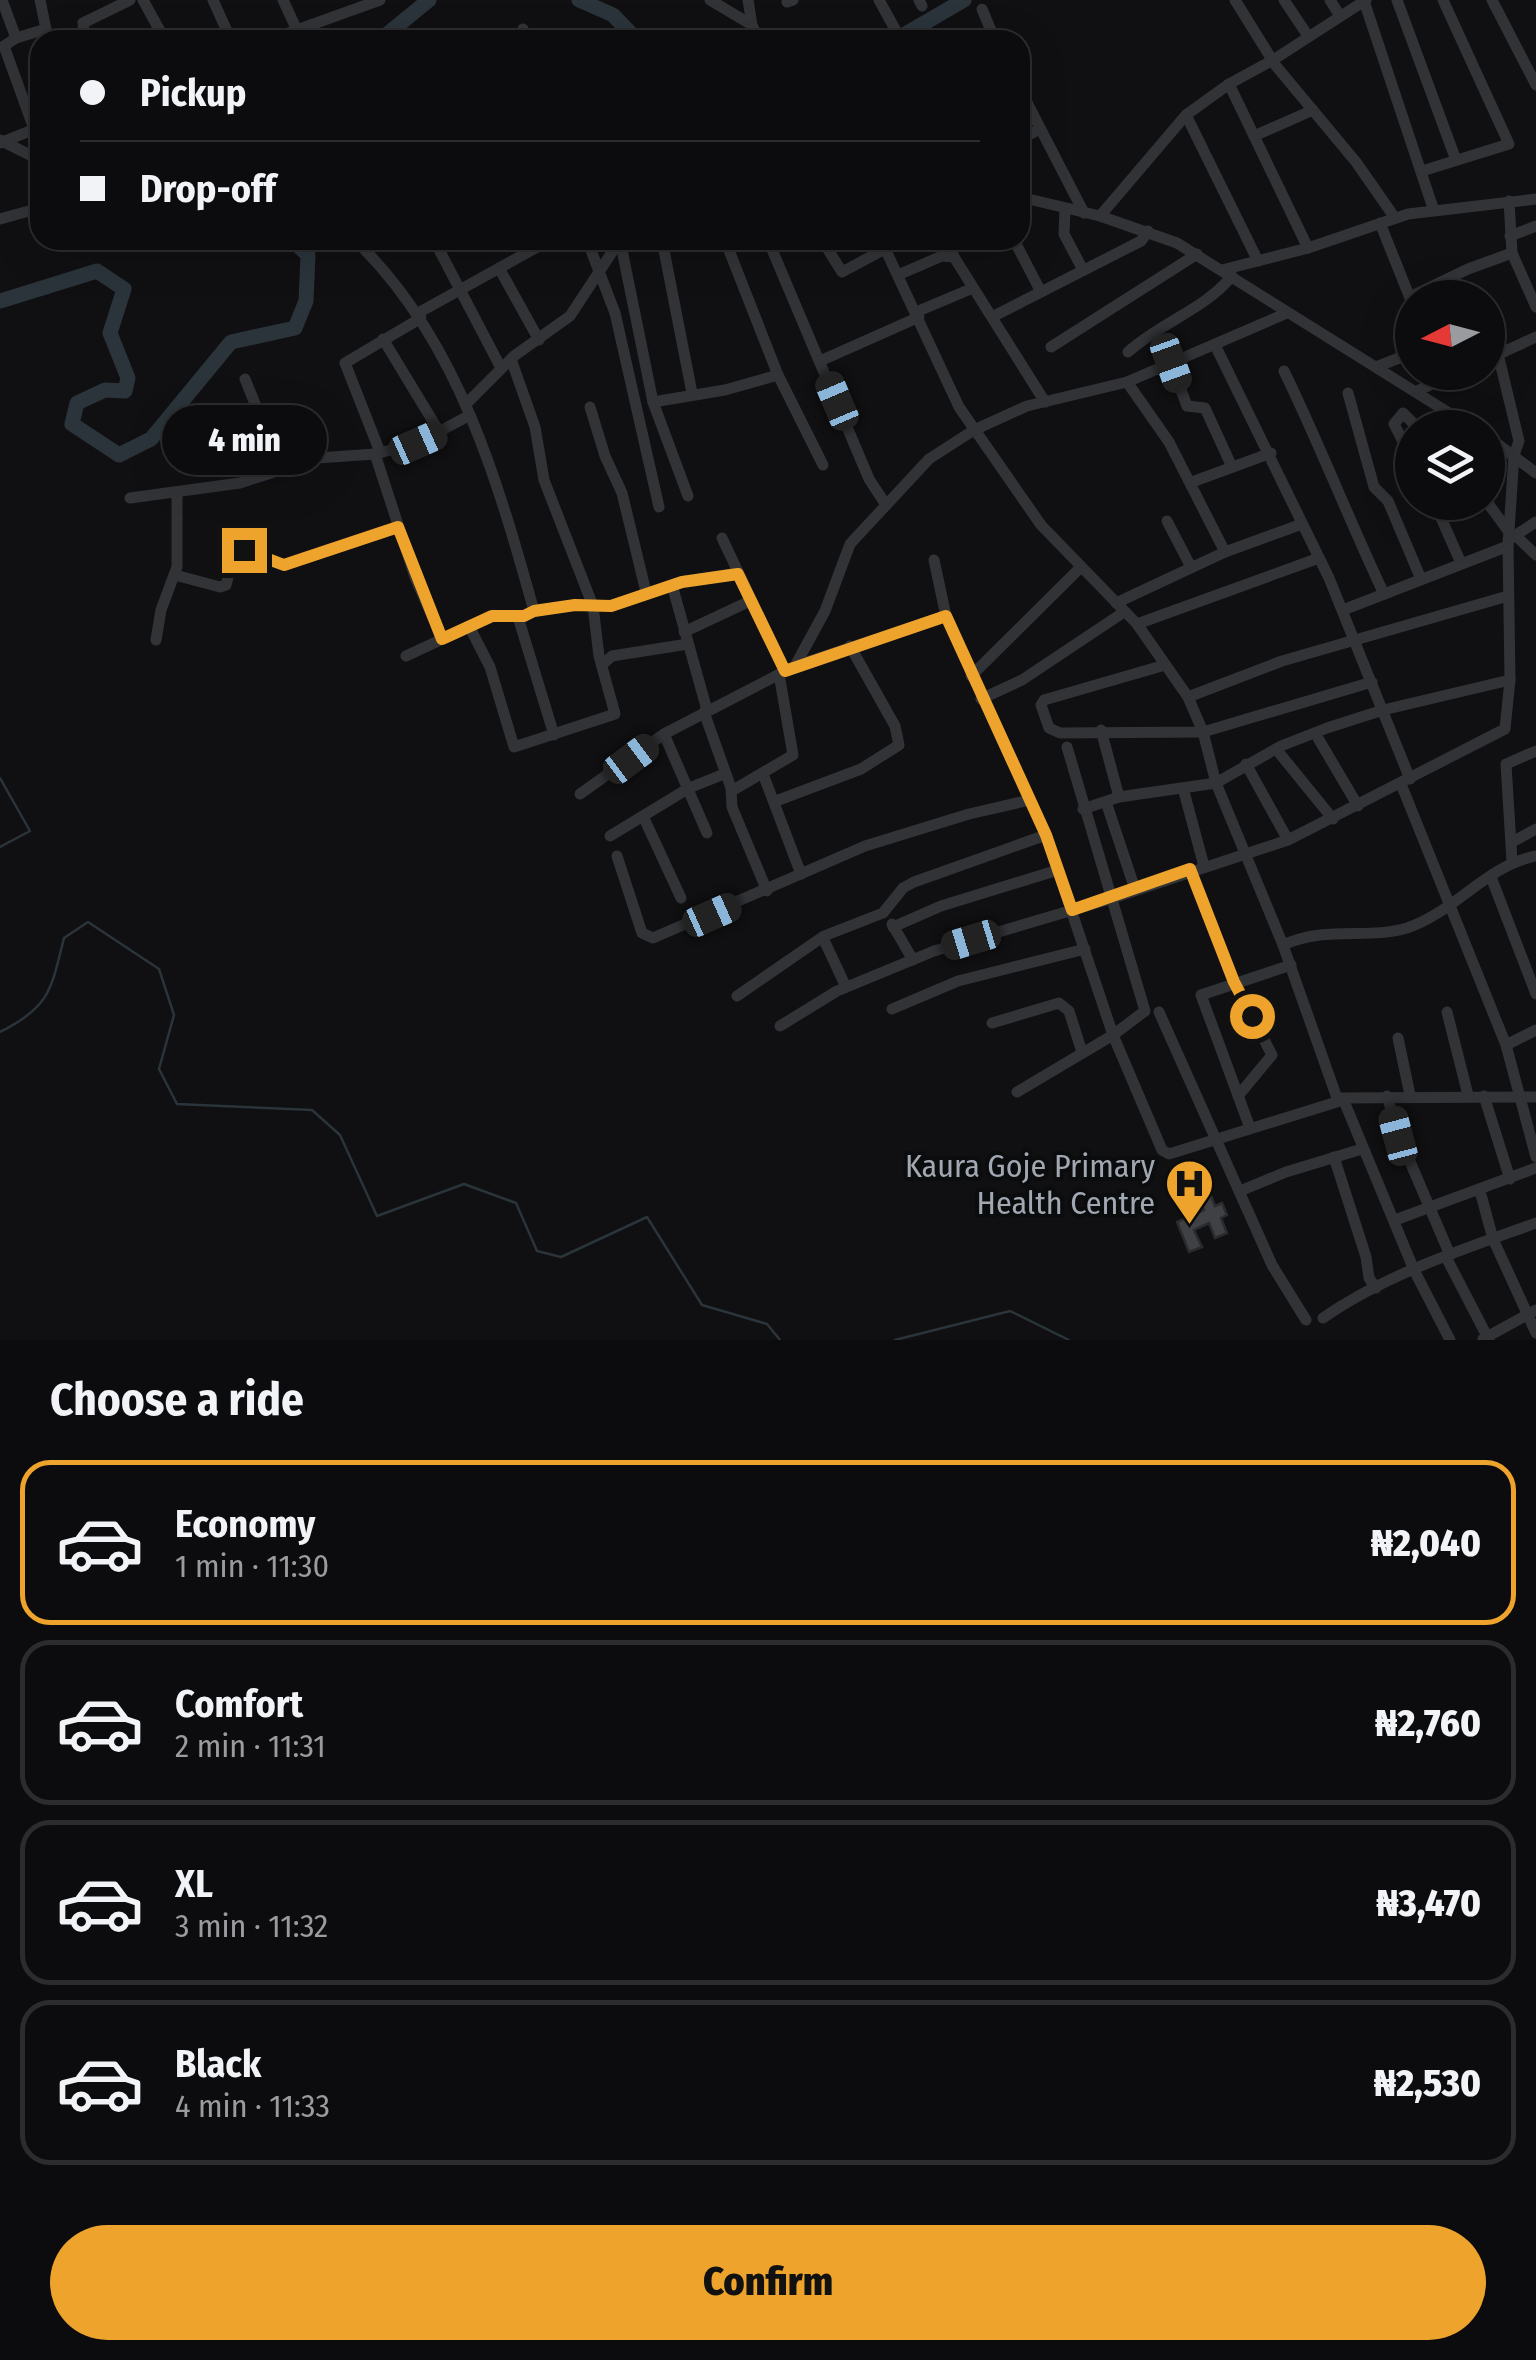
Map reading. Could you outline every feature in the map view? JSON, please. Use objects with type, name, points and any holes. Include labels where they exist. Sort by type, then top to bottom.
[{"type":"street","points":[[2,0],[16,38]]},
{"type":"street","points":[[40,0],[46,30]]},
{"type":"street","points":[[84,30],[84,23],[112,4],[130,0]]},
{"type":"street","points":[[143,0],[160,30]]},
{"type":"street","points":[[213,0],[226,30]]},
{"type":"street","points":[[284,0],[293,30]]},
{"type":"street","points":[[302,30],[380,0]]},
{"type":"street","points":[[710,0],[752,25]]},
{"type":"street","points":[[748,0],[754,30]]},
{"type":"street","points":[[878,0],[894,29]]},
{"type":"street","points":[[1236,0],[1273,60],[1356,162],[1394,218]]},
{"type":"street","points":[[1284,0],[1308,36]]},
{"type":"street","points":[[1330,0],[1340,16]]},
{"type":"street","points":[[1100,216],[1186,115],[1365,0],[1434,208]]},
{"type":"street","points":[[1397,0],[1456,160]]},
{"type":"street","points":[[1422,171],[1508,145],[1510,141],[1442,0]]},
{"type":"street","points":[[1492,0],[1536,85]]},
{"type":"street","points":[[982,9],[991,30]]},
{"type":"street","points":[[30,37],[16,38],[4,46],[5,67],[30,115]]},
{"type":"street","points":[[1229,84],[1308,248]]},
{"type":"street","points":[[1030,110],[1084,213]]},
{"type":"street","points":[[1254,136],[1313,110]]},
{"type":"street","points":[[1186,115],[1258,260]]},
{"type":"street","points":[[1030,134],[1040,129]]},
{"type":"street","points":[[0,142],[30,131]]},
{"type":"street","points":[[0,142],[30,154]]},
{"type":"street","points":[[1128,352],[1154,330],[1211,300],[1227,273],[1258,260],[1434,208],[1536,199]]},
{"type":"street","points":[[1030,200],[1148,231],[1197,254],[1445,410]]},
{"type":"street","points":[[1509,200],[1512,253],[1534,298]]},
{"type":"street","points":[[1065,209],[1064,234],[1083,270]]},
{"type":"street","points":[[0,219],[30,211]]},
{"type":"street","points":[[1380,223],[1403,280]]},
{"type":"street","points":[[1510,236],[1536,226]]},
{"type":"street","points":[[992,317],[1141,241],[1148,231]]},
{"type":"street","points":[[366,250],[420,315],[468,409],[507,515],[534,611]]},
{"type":"street","points":[[440,250],[506,363],[535,427],[544,480],[592,606],[616,714],[514,747],[490,668],[469,626]]},
{"type":"street","points":[[442,639],[398,527],[378,453],[344,363],[462,288],[531,250]]},
{"type":"street","points":[[591,250],[615,313],[658,506]]},
{"type":"street","points":[[130,498],[240,483],[318,458],[378,453],[440,433],[468,409],[506,363],[570,316],[614,250]]},
{"type":"street","points":[[622,250],[652,402],[688,496]]},
{"type":"street","points":[[664,250],[692,394]]},
{"type":"street","points":[[730,250],[778,375],[822,465]]},
{"type":"street","points":[[772,250],[869,478],[886,505]]},
{"type":"street","points":[[828,250],[842,272],[874,250]]},
{"type":"street","points":[[886,250],[918,314],[944,381],[974,430],[1042,525],[1137,624],[1188,698],[1216,782],[1284,945],[1342,1101],[1414,1270],[1450,1340]]},
{"type":"street","points":[[952,250],[1044,402]]},
{"type":"street","points":[[1019,250],[1041,292]]},
{"type":"street","points":[[1447,280],[1512,253]]},
{"type":"street","points":[[1051,347],[1197,254]]},
{"type":"street","points":[[898,275],[942,256],[954,257]]},
{"type":"street","points":[[498,268],[539,340]]},
{"type":"street","points":[[820,360],[973,288]]},
{"type":"street","points":[[786,670],[825,611],[850,544],[929,459],[974,430],[1044,402],[1127,382],[1287,314]]},
{"type":"street","points":[[1505,352],[1536,338]]},
{"type":"street","points":[[382,339],[440,433]]},
{"type":"street","points":[[1215,344],[1271,453],[1372,682],[1450,904],[1506,1045],[1536,1157]]},
{"type":"street","points":[[1376,368],[1395,360]]},
{"type":"street","points":[[1171,363],[1187,406],[1205,408],[1232,467]]},
{"type":"street","points":[[1284,371],[1327,458],[1353,530],[1384,594]]},
{"type":"street","points":[[652,402],[725,390],[778,375]]},
{"type":"street","points":[[244,380],[270,441],[276,471]]},
{"type":"street","points":[[1127,382],[1192,482],[1225,552]]},
{"type":"street","points":[[780,1026],[799,1011],[846,987],[913,960],[1288,840],[1506,728],[1510,538],[1518,432],[1504,390]]},
{"type":"street","points":[[1348,392],[1374,487],[1388,501],[1421,579]]},
{"type":"street","points":[[590,407],[605,456],[622,493],[646,592]]},
{"type":"street","points":[[1505,449],[1536,473]]},
{"type":"street","points":[[1192,482],[1271,453]]},
{"type":"street","points":[[156,640],[161,610],[175,575],[178,494]]},
{"type":"street","points":[[1442,520],[1461,564]]},
{"type":"street","points":[[1498,520],[1510,538],[1536,555]]},
{"type":"street","points":[[1167,521],[1191,567]]},
{"type":"street","points":[[1343,610],[1461,564],[1536,522]]},
{"type":"street","points":[[981,700],[1035,672],[1120,608],[1191,567],[1302,524]]},
{"type":"street","points":[[175,575],[220,587],[226,585],[233,558],[244,550],[284,565],[398,527]]},
{"type":"street","points":[[722,538],[786,670],[793,755],[732,788]]},
{"type":"street","points":[[1137,624],[1319,558]]},
{"type":"street","points":[[934,560],[946,616],[970,676],[1046,835],[1113,1034],[1162,1150],[1169,1154],[1342,1101],[1388,1096],[1536,1097]]},
{"type":"street","points":[[970,676],[1080,568]]},
{"type":"street","points":[[406,656],[492,616],[518,617],[534,611],[611,606],[672,585],[738,574]]},
{"type":"street","points":[[672,585],[705,711],[732,788],[732,807],[766,892]]},
{"type":"street","points":[[1188,698],[1282,661],[1508,596]]},
{"type":"street","points":[[602,664],[612,656],[686,638],[750,601]]},
{"type":"street","points":[[580,794],[664,734],[786,670],[946,616]]},
{"type":"street","points":[[518,617],[554,734]]},
{"type":"street","points":[[776,801],[861,769],[899,745],[895,726],[850,646]]},
{"type":"street","points":[[1165,665],[1042,702],[1053,731],[1202,732],[1372,682]]},
{"type":"street","points":[[1083,810],[1120,797],[1216,782],[1315,733],[1383,710],[1510,680]]},
{"type":"street","points":[[1101,730],[1120,797]]},
{"type":"street","points":[[1315,733],[1358,806]]},
{"type":"street","points":[[664,734],[707,833]]},
{"type":"street","points":[[1017,1092],[1145,1011],[1067,747]]},
{"type":"street","points":[[1276,749],[1333,820]]},
{"type":"street","points":[[1512,860],[1506,764],[1536,751]]},
{"type":"street","points":[[1246,764],[1288,840]]},
{"type":"street","points":[[610,836],[689,788],[724,774]]},
{"type":"street","points":[[763,774],[801,874]]},
{"type":"street","points":[[1183,788],[1204,866]]},
{"type":"street","points":[[617,856],[646,938],[689,925],[865,846],[1030,800]]},
{"type":"street","points":[[1106,802],[1135,889]]},
{"type":"street","points":[[643,816],[681,898]]},
{"type":"street","points":[[1512,842],[1536,829]]},
{"type":"street","points":[[738,996],[777,966],[824,938],[883,913],[903,888],[928,875],[1046,835]]},
{"type":"street","points":[[1284,945],[1309,934],[1404,929],[1450,904],[1512,860],[1534,861]]},
{"type":"street","points":[[1190,869],[1236,985],[1272,1055],[1238,1096]]},
{"type":"street","points":[[894,927],[940,906],[1058,870]]},
{"type":"street","points":[[1490,877],[1536,994]]},
{"type":"street","points":[[883,913],[913,960]]},
{"type":"street","points":[[824,938],[846,987]]},
{"type":"street","points":[[892,1009],[958,981],[1085,949]]},
{"type":"street","points":[[1250,1128],[1201,1000],[1203,993],[1291,965]]},
{"type":"street","points":[[992,1023],[1059,1003],[1069,1011],[1082,1052]]},
{"type":"street","points":[[1159,1012],[1272,1265],[1306,1320]]},
{"type":"street","points":[[1447,1012],[1468,1095]]},
{"type":"street","points":[[1506,1045],[1536,1030]]},
{"type":"street","points":[[1398,1038],[1410,1096]]},
{"type":"street","points":[[1388,1096],[1398,1136],[1486,1339],[1531,1312]]},
{"type":"street","points":[[1484,1096],[1510,1179]]},
{"type":"street","points":[[1240,1191],[1362,1149]]},
{"type":"street","points":[[1334,1157],[1363,1245],[1369,1278],[1376,1288]]},
{"type":"street","points":[[1395,1220],[1536,1168]]},
{"type":"street","points":[[1480,1190],[1493,1239],[1531,1312],[1536,1333]]},
{"type":"street","points":[[1322,1318],[1414,1270],[1536,1224]]},
{"type":"building","name":"Kaura Goje Primary Health Centre","points":[[1211,1196],[1215,1206],[1222,1203],[1227,1215],[1221,1218],[1227,1233],[1215,1238],[1209,1223],[1194,1230],[1202,1247],[1189,1252],[1177,1222],[1204,1210],[1199,1200]]},
{"type":"waterway","points":[[392,30],[429,0]]},
{"type":"waterway","points":[[579,0],[613,15],[627,30]]},
{"type":"waterway","points":[[912,30],[964,0]]},
{"type":"waterway","points":[[0,301],[97,271],[124,289],[110,333],[128,378],[125,391],[105,390],[77,403],[72,424],[119,455],[151,439],[231,342],[295,328],[306,301],[308,255],[303,250]]},
{"type":"waterway","points":[[0,778],[30,831],[0,847]]},
{"type":"waterway","points":[[0,1032],[39,1005],[51,984],[64,938],[88,922],[159,969],[174,1015],[159,1069],[177,1104],[312,1110],[340,1135],[377,1216],[464,1184],[516,1203],[537,1251],[561,1257],[647,1217],[702,1305],[767,1324],[780,1340]]},
{"type":"waterway","points":[[895,1340],[1010,1311],[1069,1340]]},
{"type":"place","name":"Kaura Goje Primary Health Centre","points":[[1190,1226]]},
{"type":"route","points":[[244,550],[275,565],[284,565],[398,527],[442,639],[492,616],[524,616],[575,605],[611,606],[682,582],[738,574],[785,671],[946,616],[981,700],[1046,835],[1072,910],[1190,869],[1234,982],[1252,1016]]}]
